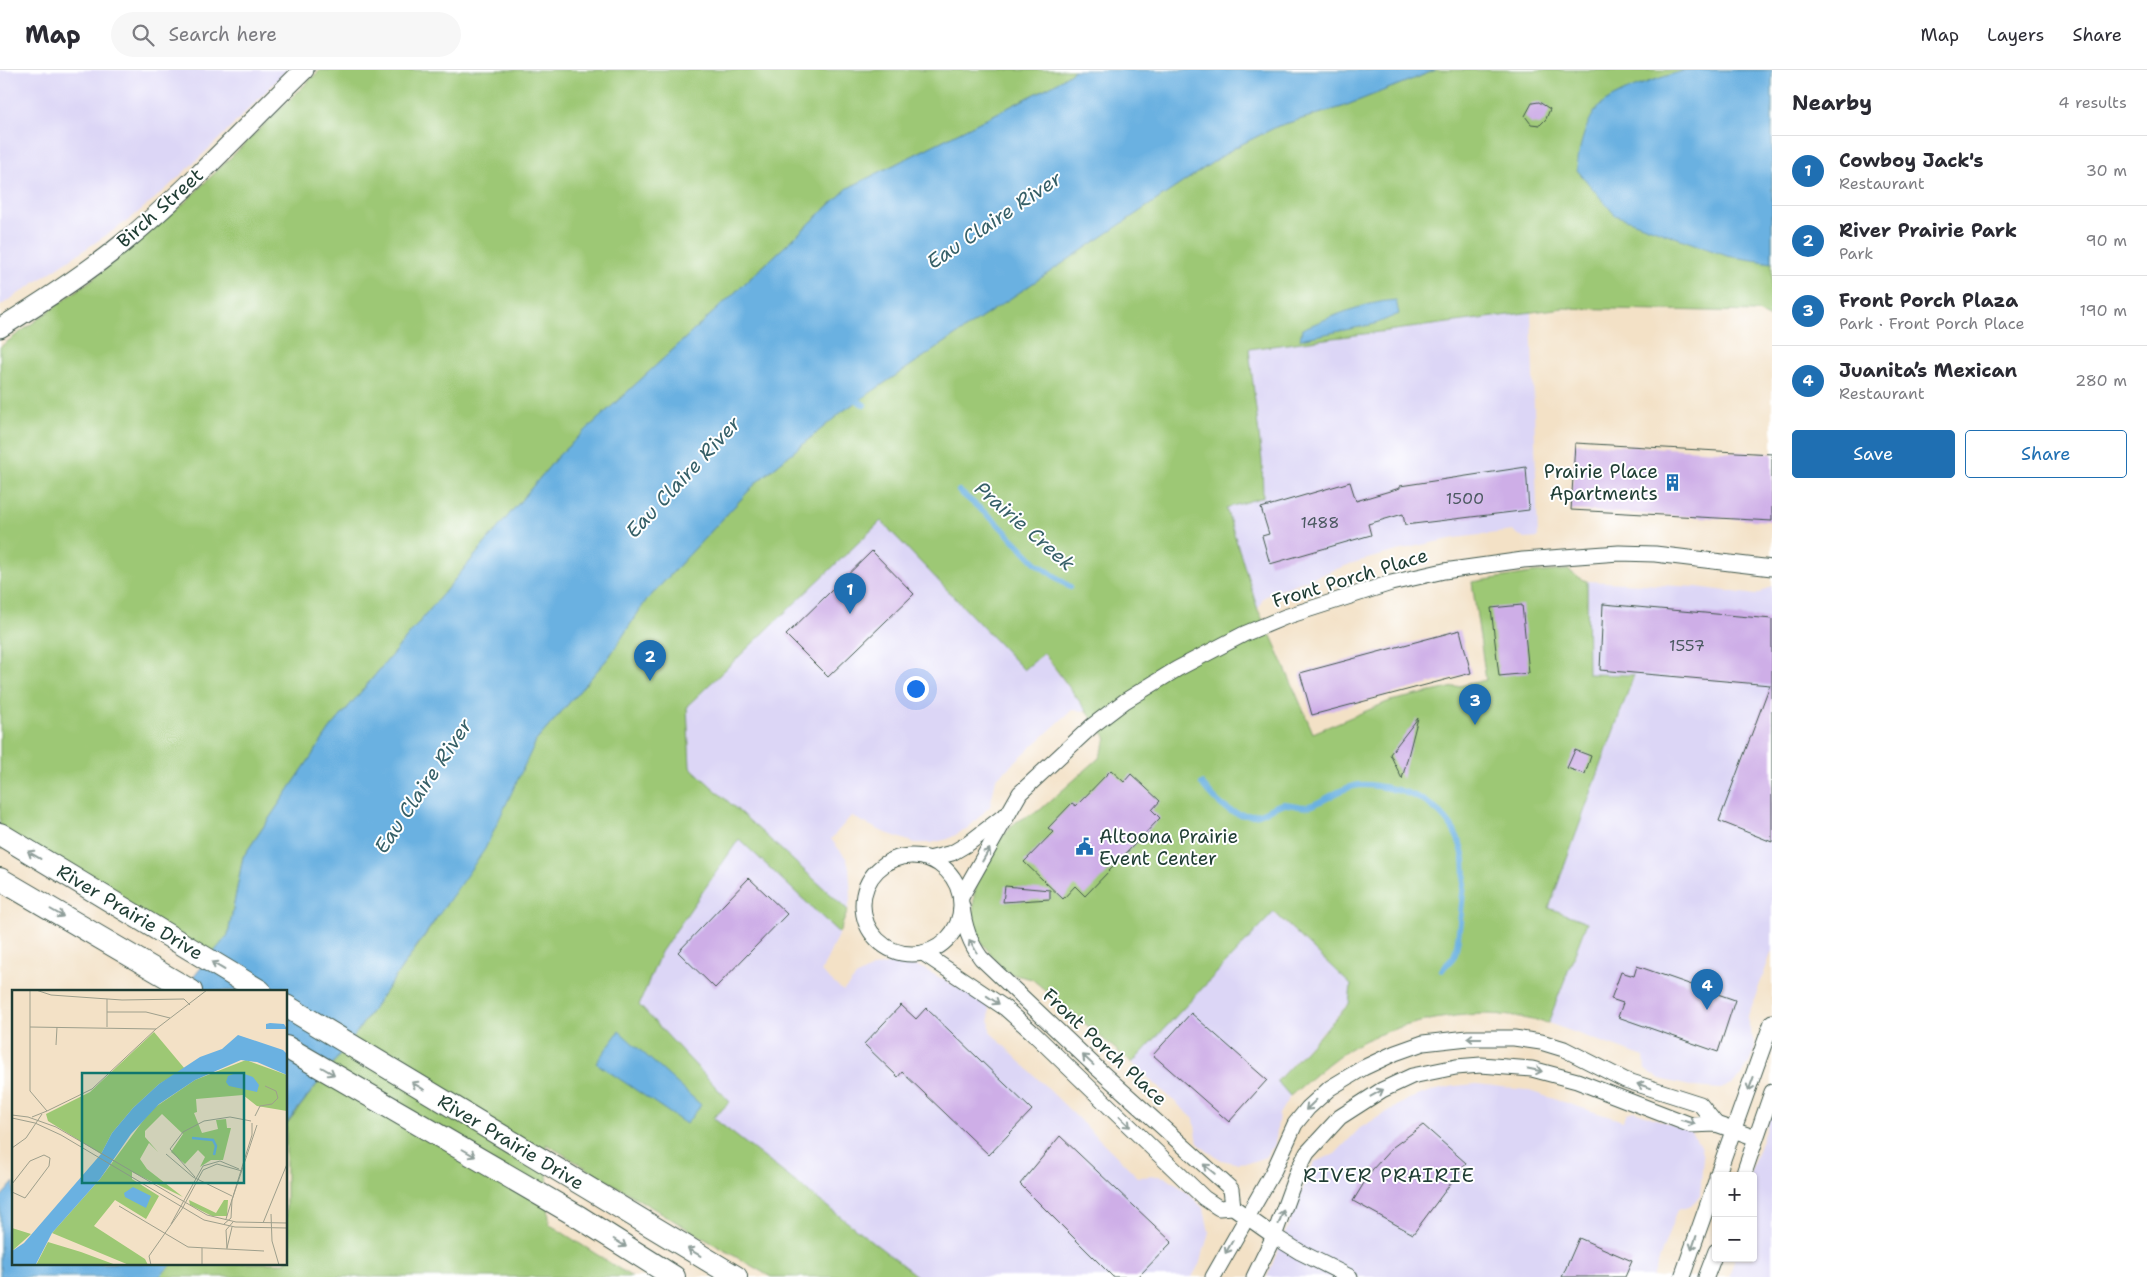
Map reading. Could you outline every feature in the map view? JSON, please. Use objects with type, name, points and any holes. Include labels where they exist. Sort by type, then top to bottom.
[{"type":"main road","name":"River Prairie Drive","points":[[0,834],[258,990]]},
{"type":"main road","name":"River Prairie Drive","points":[[0,879],[189,990]]},
{"type":"main road","name":"River Prairie Drive","points":[[288,1007],[736,1277]]},
{"type":"main road","name":"River Prairie Drive","points":[[288,1047],[579,1217],[674,1277]]},
{"type":"street","name":"Birch Street","points":[[0,328],[44,301],[123,243],[164,207],[304,70]]},
{"type":"street","name":"Front Porch Place","points":[[961,902],[1020,792],[1092,726],[1125,701],[1177,669],[1244,634],[1285,617],[1391,583],[1444,571],[1523,560],[1619,553],[1655,554],[1770,569]]},
{"type":"street","points":[[929,859],[952,853],[969,843],[1009,812]]},
{"type":"street","name":"Front Porch Place","points":[[1233,1207],[1231,1189],[1097,1068],[988,965],[973,948],[963,920],[957,885],[941,865],[929,859],[904,856],[891,860],[879,868],[870,879],[864,892],[862,907],[865,921],[871,933],[880,943],[891,950],[904,954],[923,953],[1012,1014],[1194,1190],[1219,1208],[1233,1207],[1300,1252],[1350,1277]]},
{"type":"street","points":[[923,953],[938,947],[950,936],[959,922],[961,902]]},
{"type":"street","points":[[1719,1172],[1772,1022]]},
{"type":"street","points":[[1213,1277],[1274,1170],[1295,1124],[1308,1108],[1330,1088],[1363,1068],[1395,1052],[1422,1043],[1468,1038],[1514,1038],[1541,1042],[1564,1049],[1625,1080],[1700,1104],[1716,1124]]},
{"type":"street","points":[[1254,1277],[1274,1236],[1298,1170],[1307,1153],[1340,1117],[1359,1103],[1412,1076],[1456,1066],[1481,1065],[1532,1069],[1577,1081],[1691,1125],[1716,1124],[1756,1138]]},
{"type":"street","points":[[1744,1172],[1772,1092]]},
{"type":"street","points":[[1682,1277],[1712,1192]]},
{"type":"street","points":[[1706,1277],[1712,1261]]},
{"type":"shaded area","points":[[0,70],[287,70],[218,140],[167,188],[129,220],[0,306]]},
{"type":"shaded area","points":[[1531,312],[1538,538],[1525,539],[1513,531],[1455,538],[1412,547],[1356,562],[1271,593],[1263,598],[1258,610],[1226,508],[1263,497],[1262,461],[1249,349]]},
{"type":"shaded area","points":[[881,521],[1024,670],[1043,653],[1086,711],[1072,710],[996,779],[990,806],[968,828],[948,839],[931,843],[915,843],[883,832],[851,816],[831,839],[846,858],[849,867],[851,895],[848,910],[690,767],[687,706]]},
{"type":"shaded area","points":[[1587,581],[1697,587],[1756,595],[1772,586],[1772,951],[1747,1019],[1755,1047],[1742,1075],[1732,1084],[1721,1089],[1694,1087],[1660,1079],[1645,1069],[1644,1057],[1548,1023],[1587,923],[1549,908],[1634,676],[1588,674]]},
{"type":"shaded area","points":[[739,839],[839,933],[821,972],[843,991],[857,976],[874,967],[891,963],[903,963],[920,967],[965,991],[989,1007],[990,1032],[1138,1177],[1159,1176],[1168,1178],[1189,1194],[1204,1209],[1209,1232],[1201,1261],[1192,1277],[918,1277],[713,1118],[730,1102],[639,1005],[661,952]]},
{"type":"shaded area","points":[[1273,912],[1351,985],[1349,1003],[1277,1080],[1290,1096],[1279,1114],[1274,1145],[1265,1157],[1251,1162],[1235,1163],[1222,1160],[1198,1143],[1194,1119],[1132,1063]]},
{"type":"shaded area","points":[[1477,1084],[1526,1090],[1623,1121],[1627,1113],[1634,1111],[1692,1132],[1700,1146],[1703,1157],[1700,1196],[1689,1207],[1677,1210],[1653,1277],[1267,1277],[1314,1162],[1335,1154],[1360,1128],[1409,1099],[1431,1091]]},
{"type":"shaded area","points":[[1772,1111],[1772,1277],[1729,1277],[1734,1262],[1757,1262],[1757,1172],[1750,1172]]},
{"type":"green space","points":[[320,70],[1075,70],[1053,85],[848,188],[559,455],[330,729],[243,857],[228,935],[212,956],[0,831],[0,347],[94,278],[179,208]]},
{"type":"green space","points":[[1436,70],[1772,70],[1772,319],[1758,312],[1563,308],[1249,349],[1262,461],[1263,497],[1226,508],[1258,610],[1313,733],[1390,701],[1486,680],[1472,582],[1531,573],[1568,570],[1587,581],[1588,674],[1634,675],[1549,908],[1587,922],[1548,1023],[1484,1014],[1428,1020],[1391,1030],[1356,1045],[1341,1054],[1290,1096],[1277,1081],[1349,1004],[1351,985],[1274,912],[1132,1063],[1032,979],[1011,974],[1002,968],[977,937],[973,924],[974,895],[977,883],[999,840],[1016,822],[1040,810],[1099,758],[1107,739],[1044,653],[1024,670],[881,521],[687,706],[690,767],[848,910],[839,933],[739,839],[661,952],[639,1005],[730,1102],[713,1118],[918,1277],[771,1277],[546,1144],[549,1224],[632,1277],[159,1277],[172,1264],[288,1264],[288,1122],[349,1043],[433,924],[536,741],[609,657],[645,602],[758,481],[843,411],[1234,148],[1278,126],[1342,107]]},
{"type":"water","name":"Eau Claire River","points":[[1075,70],[1436,70],[1342,107],[1278,126],[1234,148],[843,411],[758,481],[645,602],[609,657],[536,741],[485,849],[349,1043],[288,1121],[288,990],[183,990],[228,935],[243,857],[330,729],[559,455],[848,188],[1053,85]]},
{"type":"water","points":[[1687,70],[1772,70],[1772,263],[1727,256],[1615,215],[1577,170],[1580,147],[1585,132],[1595,111],[1602,104],[1638,86]]},
{"type":"water","points":[[1396,300],[1399,314],[1375,324],[1300,339],[1302,329],[1324,320],[1360,307]]},
{"type":"water","points":[[619,1031],[701,1105],[686,1124],[596,1063]]},
{"type":"water","points":[[12,1184],[12,1264],[172,1264],[159,1277],[0,1277],[0,1198]]},
{"type":"building","points":[[1539,102],[1550,109],[1546,119],[1540,125],[1531,124],[1525,116],[1532,103]]},
{"type":"building","name":"Prairie Place Apartments","points":[[1575,443],[1772,454],[1772,521],[1571,510]]},
{"type":"building","points":[[1526,467],[1529,510],[1405,525],[1403,514],[1368,524],[1371,535],[1270,564],[1262,536],[1269,534],[1261,508],[1350,482],[1356,501],[1400,488],[1400,486]]},
{"type":"building","points":[[872,551],[914,594],[828,677],[786,635]]},
{"type":"building","points":[[1603,604],[1772,619],[1772,842],[1719,821],[1770,685],[1600,670]]},
{"type":"building","points":[[1522,605],[1529,673],[1499,676],[1491,608]]},
{"type":"building","points":[[1460,630],[1471,673],[1312,715],[1300,673]]},
{"type":"building","points":[[1418,718],[1402,779],[1390,754]]},
{"type":"building","points":[[1575,750],[1591,756],[1585,774],[1567,768]]},
{"type":"building","name":"Altoona Prairie Event Center","points":[[1111,770],[1124,782],[1131,774],[1160,801],[1152,810],[1160,818],[1085,896],[1075,886],[1063,899],[1024,862],[1053,832],[1048,828],[1072,803],[1076,806]]},
{"type":"building","points":[[749,878],[787,914],[715,988],[678,952]]},
{"type":"building","points":[[1005,886],[1050,890],[1050,899],[1003,902]]},
{"type":"building","points":[[1637,966],[1735,1000],[1718,1052],[1618,1017],[1623,1003],[1611,999],[1621,972],[1634,976]]},
{"type":"building","points":[[901,1005],[916,1019],[926,1008],[1032,1110],[989,1155],[902,1072],[898,1077],[864,1044]]},
{"type":"building","points":[[1191,1013],[1267,1080],[1229,1122],[1153,1055]]},
{"type":"building","points":[[1423,1125],[1466,1163],[1413,1234],[1353,1201],[1372,1170],[1393,1147]]},
{"type":"building","points":[[1060,1136],[1172,1242],[1138,1277],[1113,1277],[1020,1184]]},
{"type":"building","points":[[1579,1238],[1632,1261],[1625,1277],[1562,1277]]},
{"type":"waterway","name":"Prairie Creek","points":[[853,397],[864,405]]},
{"type":"waterway","name":"Prairie Creek","points":[[959,491],[997,523],[1036,563],[1070,587]]},
{"type":"waterway","name":"Prairie Creek","points":[[1202,784],[1213,798],[1226,808],[1241,815],[1259,814],[1283,804],[1302,807],[1309,806],[1358,785],[1380,786],[1406,793],[1435,809],[1447,820],[1456,834],[1462,849],[1464,866],[1464,884],[1456,951],[1453,958],[1442,970]]},
{"type":"place","name":"Prairie Place Apartments","points":[[1672,482]]},
{"type":"place","name":"Cowboy Jack's","points":[[850,614]]},
{"type":"place","name":"River Prairie Park","points":[[650,681]]},
{"type":"place","name":"Front Porch Plaza","points":[[1475,725]]},
{"type":"place","name":"Altoona Prairie Event Center","points":[[1085,847]]},
{"type":"place","name":"Juanita’s Mexican","points":[[1707,1010]]},
{"type":"district","name":"RIVER PRAIRIE","points":[[1389,1175]]}]
